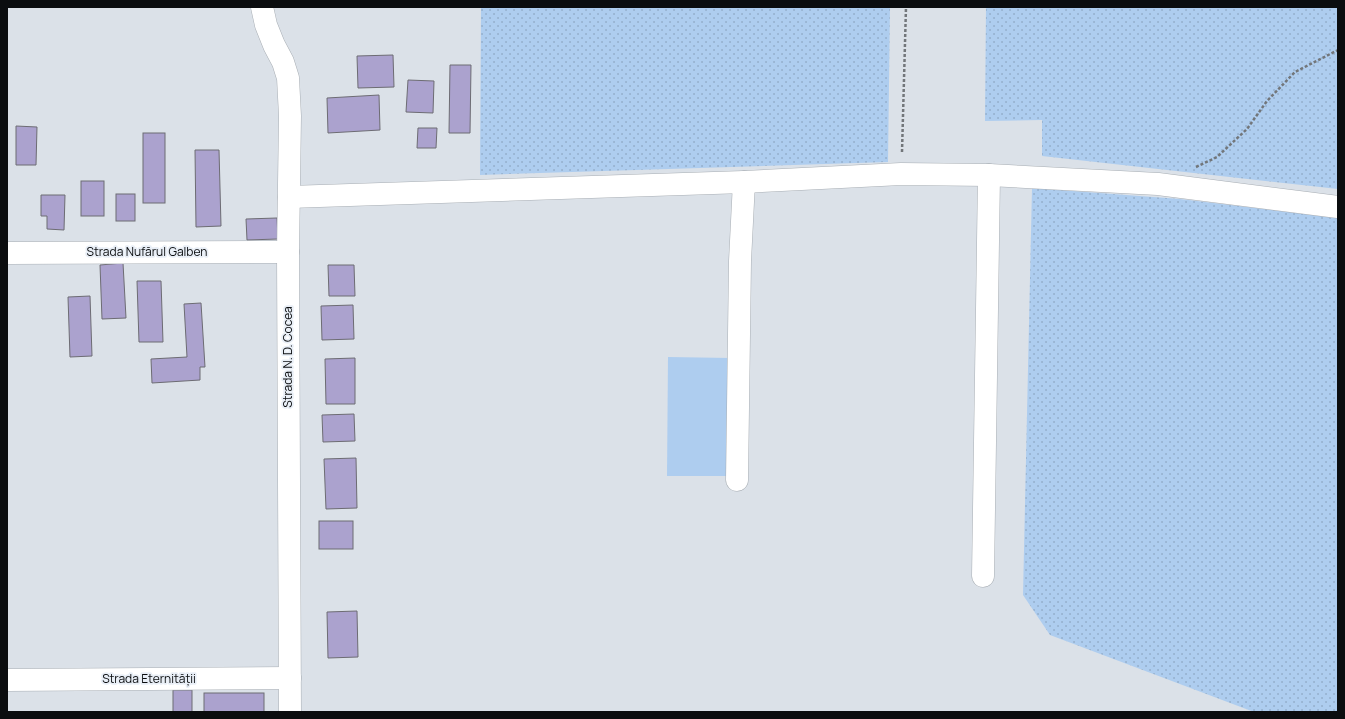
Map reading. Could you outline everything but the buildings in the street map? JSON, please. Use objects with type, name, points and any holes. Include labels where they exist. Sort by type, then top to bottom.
[{"type":"street","name":"Strada N. D. Cocea","points":[[262,7],[266,25],[283,62],[288,78],[290,116],[288,252],[290,712]]},
{"type":"street","points":[[289,197],[744,182],[901,174],[989,175],[1158,184],[1338,207]]},
{"type":"street","points":[[983,576],[989,175]]},
{"type":"street","points":[[737,480],[740,261],[744,182]]},
{"type":"street","name":"Strada Nufărul Galben","points":[[7,252],[288,252]]},
{"type":"street","name":"Strada Eternității","points":[[7,680],[290,678]]},
{"type":"path","points":[[901,174],[906,7]]},
{"type":"path","points":[[1190,169],[1216,157],[1247,129],[1266,101],[1295,72],[1338,50]]},
{"type":"shaded area","points":[[481,7],[890,7],[888,162],[480,175]]},
{"type":"shaded area","points":[[986,7],[1338,7],[1338,189],[1042,156],[1042,120],[985,121]]},
{"type":"shaded area","points":[[1032,188],[1180,199],[1338,218],[1338,712],[1254,712],[1050,635],[1023,595]]},
{"type":"shaded area","points":[[668,357],[731,358],[729,476],[667,476]]}]
